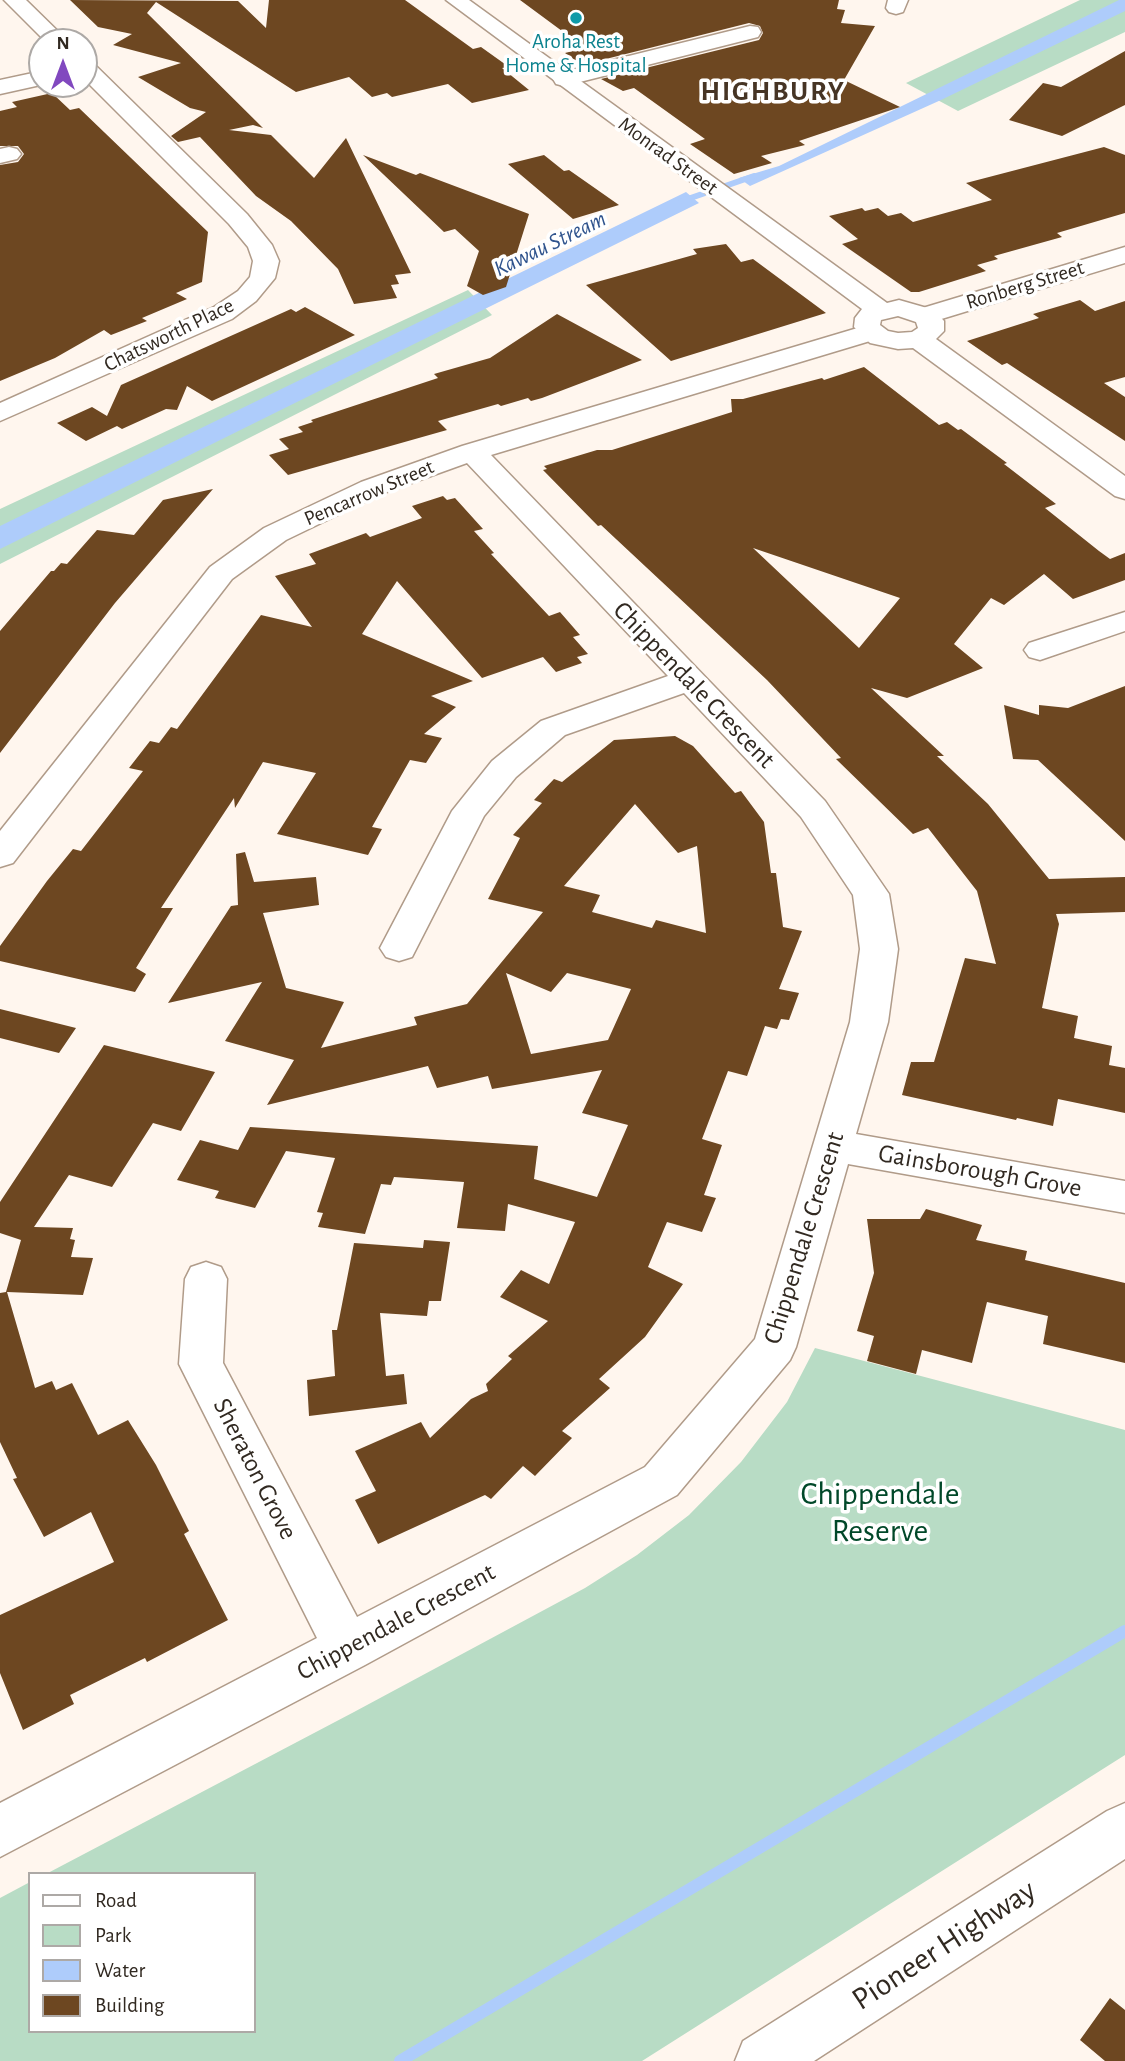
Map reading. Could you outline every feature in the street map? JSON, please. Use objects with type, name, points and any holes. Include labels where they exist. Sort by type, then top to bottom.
[{"type":"street","points":[[14,0],[43,28]]},
{"type":"street","name":"Monrad Street","points":[[456,0],[728,200],[876,321]]},
{"type":"street","points":[[564,79],[750,32]]},
{"type":"street","points":[[0,87],[28,81]]},
{"type":"street","name":"Chatsworth Place","points":[[0,413],[223,313],[247,296],[262,278],[266,261],[260,245],[238,219],[98,81]]},
{"type":"street","name":"Ronberg Street","points":[[922,327],[1125,255]]},
{"type":"street","points":[[876,321],[898,341],[922,327],[1125,489]]},
{"type":"street","name":"Pencarrow Street","points":[[0,855],[221,573],[275,534],[371,488],[472,452],[876,321]]},
{"type":"street","name":"Chippendale Crescent","points":[[0,1831],[661,1481],[774,1348],[869,1023],[879,949],[870,894],[813,809],[472,452]]},
{"type":"street","points":[[1040,650],[1125,621]]},
{"type":"street","points":[[399,948],[469,811],[504,769],[553,728],[689,680]]},
{"type":"street","name":"Gainsborough Grove","points":[[834,1146],[1125,1197]]},
{"type":"street","name":"Sheraton Grove","points":[[206,1279],[201,1364],[348,1649]]},
{"type":"street","name":"Pioneer Highway","points":[[763,2061],[1125,1829]]},
{"type":"green space","points":[[1080,0],[1125,0],[1125,32],[958,111],[906,83]]},
{"type":"green space","points":[[468,290],[492,315],[0,564],[0,509]]},
{"type":"green space","name":"Chippendale Reserve","points":[[815,1348],[1125,1430],[1125,1755],[642,2061],[0,2061],[0,1898],[28,1883],[28,2033],[256,2033],[256,1872],[50,1872],[585,1588],[637,1555],[689,1515],[741,1462],[787,1402]]},
{"type":"water","points":[[1119,0],[1125,0],[1125,11],[941,100],[750,186],[739,178],[779,166]]},
{"type":"water","points":[[686,192],[699,203],[0,549],[0,526]]},
{"type":"building","points":[[70,0],[238,1],[266,28],[269,0],[405,0],[473,49],[481,47],[509,67],[502,68],[529,90],[472,103],[448,84],[392,97],[387,93],[372,97],[349,77],[296,92],[156,2],[147,13],[263,128],[253,125],[229,130],[271,135],[314,178],[346,138],[411,273],[395,275],[399,284],[391,285],[397,298],[354,304],[338,269],[291,221],[256,196],[200,137],[178,142],[171,136],[206,112],[190,108],[138,77],[181,63],[113,45],[132,34],[98,27]]},
{"type":"building","points":[[520,0],[839,0],[837,9],[845,10],[841,23],[875,26],[844,80],[900,107],[799,141],[805,145],[761,156],[772,163],[734,174],[690,144],[705,139],[634,88],[623,91],[601,79],[759,40],[763,33],[760,26],[749,23],[582,65],[565,53],[585,48]]},
{"type":"building","points":[[1125,51],[1125,105],[1062,136],[1009,120],[1043,83],[1061,87]]},
{"type":"building","points":[[30,98],[57,98],[70,110],[79,108],[208,232],[202,282],[176,293],[187,299],[142,318],[147,321],[111,335],[104,330],[55,358],[0,381],[0,165],[18,162],[24,154],[18,146],[0,146],[0,111],[17,107],[12,102]]},
{"type":"building","points":[[1104,147],[1125,155],[1125,213],[1057,233],[1062,237],[994,256],[998,259],[977,265],[986,271],[919,292],[911,292],[842,244],[858,239],[829,216],[862,208],[865,211],[878,208],[888,216],[901,213],[913,222],[992,200],[966,183]]},
{"type":"building","points":[[363,155],[416,175],[420,173],[529,214],[506,287],[483,295],[467,286],[479,251],[455,229],[444,232]]},
{"type":"building","points":[[544,155],[564,171],[569,170],[619,205],[573,219],[508,164]]},
{"type":"building","points":[[726,244],[741,262],[753,259],[826,313],[671,361],[586,285],[697,254],[693,249]]},
{"type":"building","points":[[1080,300],[1095,311],[1125,301],[1125,377],[1104,383],[1125,397],[1125,441],[1007,363],[1002,365],[967,341],[1039,318],[1033,314]]},
{"type":"building","points":[[305,307],[355,335],[212,401],[187,386],[177,410],[166,409],[122,429],[117,426],[86,441],[57,423],[92,407],[107,416],[121,385],[291,309],[296,312]]},
{"type":"building","points":[[557,314],[642,360],[542,398],[531,401],[528,398],[501,406],[498,404],[438,421],[447,430],[288,475],[269,455],[289,449],[279,439],[303,432],[298,427],[313,422],[311,420],[438,378],[434,374],[490,358]]},
{"type":"building","points":[[864,367],[939,425],[947,422],[958,430],[961,429],[1007,463],[1004,464],[1056,504],[1045,508],[1110,559],[1125,553],[1125,580],[1073,599],[1044,574],[1004,605],[991,598],[954,644],[983,668],[907,698],[871,688],[944,756],[937,756],[988,804],[1049,879],[1125,877],[1125,912],[1056,914],[1059,924],[1042,1008],[1078,1016],[1074,1038],[1112,1046],[1109,1065],[1125,1068],[1125,1113],[1058,1099],[1053,1126],[902,1095],[911,1062],[934,1062],[965,958],[996,964],[977,891],[928,828],[913,834],[836,759],[841,758],[767,680],[601,525],[598,526],[543,470],[547,469],[544,466],[597,450],[612,450],[732,412],[731,399],[743,399],[822,378],[824,380]],"holes":[[[753,548],[900,598],[859,648]]]},
{"type":"building","points":[[213,489],[115,603],[0,753],[0,631],[51,571],[61,563],[67,564],[97,530],[134,535],[163,500]]},
{"type":"building","points":[[443,496],[447,500],[455,498],[483,529],[474,531],[494,553],[491,554],[549,616],[560,612],[580,635],[573,637],[588,654],[577,657],[582,663],[556,672],[543,657],[482,678],[397,581],[362,634],[473,681],[431,696],[456,707],[424,734],[442,738],[426,763],[410,760],[372,827],[382,829],[368,855],[277,834],[316,773],[263,762],[235,808],[234,798],[161,908],[173,908],[136,968],[146,974],[135,992],[0,961],[0,946],[47,881],[73,849],[81,851],[143,771],[129,768],[150,741],[159,743],[171,727],[177,729],[261,615],[312,627],[275,576],[316,564],[309,554],[366,533],[370,537],[422,518],[412,506]]},
{"type":"building","points":[[1125,686],[1125,841],[1038,760],[1013,759],[1004,705],[1039,715],[1039,705],[1068,708]]},
{"type":"building","points":[[675,736],[693,746],[735,793],[741,791],[764,822],[771,873],[776,873],[783,927],[802,931],[779,989],[799,993],[789,1020],[781,1019],[777,1029],[765,1026],[747,1076],[728,1071],[702,1139],[722,1145],[704,1195],[716,1198],[702,1232],[667,1222],[648,1267],[683,1284],[645,1337],[599,1379],[610,1388],[562,1431],[572,1438],[535,1476],[523,1466],[491,1499],[485,1495],[378,1544],[355,1500],[376,1491],[355,1451],[421,1422],[430,1438],[471,1399],[488,1391],[486,1384],[512,1359],[508,1356],[548,1321],[500,1297],[521,1270],[549,1284],[575,1222],[508,1204],[505,1231],[457,1228],[464,1182],[394,1177],[391,1185],[381,1184],[365,1234],[318,1227],[323,1213],[317,1212],[335,1158],[286,1151],[255,1208],[215,1198],[219,1191],[177,1180],[200,1140],[238,1150],[250,1127],[538,1146],[534,1179],[597,1197],[628,1125],[582,1113],[602,1070],[492,1089],[488,1076],[437,1088],[428,1066],[267,1105],[294,1060],[225,1041],[262,982],[168,1003],[231,906],[238,905],[236,854],[245,852],[254,882],[316,877],[319,905],[263,913],[286,988],[344,1002],[321,1048],[417,1025],[414,1017],[467,1004],[543,912],[488,899],[520,838],[513,835],[542,803],[534,800],[554,779],[562,782],[614,740]],"holes":[[[635,804],[678,853],[697,846],[706,933],[656,920],[652,928],[592,912],[600,895],[564,886]],[[506,973],[551,992],[567,973],[631,989],[608,1040],[531,1054]]]},
{"type":"building","points":[[0,1009],[76,1028],[59,1053],[0,1038]]},
{"type":"building","points":[[104,1045],[215,1072],[181,1131],[153,1123],[112,1187],[69,1175],[34,1227],[73,1228],[70,1239],[75,1240],[71,1257],[93,1258],[83,1295],[7,1292],[35,1388],[52,1381],[56,1390],[72,1383],[98,1435],[128,1420],[156,1465],[189,1531],[184,1534],[228,1620],[147,1662],[145,1658],[70,1695],[74,1704],[23,1730],[0,1673],[0,1615],[114,1562],[91,1512],[44,1537],[13,1479],[17,1478],[0,1442],[0,1293],[6,1292],[21,1240],[0,1233],[0,1202]]},
{"type":"building","points":[[926,1209],[982,1225],[976,1240],[1027,1251],[1025,1260],[1125,1283],[1125,1363],[1043,1344],[1048,1316],[987,1302],[972,1363],[922,1350],[916,1374],[867,1361],[874,1336],[857,1331],[874,1273],[867,1219],[920,1219]]},
{"type":"building","points":[[424,1240],[450,1242],[441,1301],[429,1301],[427,1316],[380,1313],[386,1376],[404,1374],[407,1404],[309,1416],[307,1380],[335,1376],[332,1330],[337,1330],[354,1243],[423,1248]]},
{"type":"building","points":[[1110,1998],[1125,2010],[1125,2061],[1105,2061],[1080,2040]]},
{"type":"waterway","name":"Kawau Stream","points":[[682,201],[754,176]]},
{"type":"waterway","points":[[400,2061],[1125,1631]]},
{"type":"place","name":"Aroha Rest Home & Hospital","points":[[576,18]]},
{"type":"district","name":"HIGHBURY","points":[[773,92]]}]
